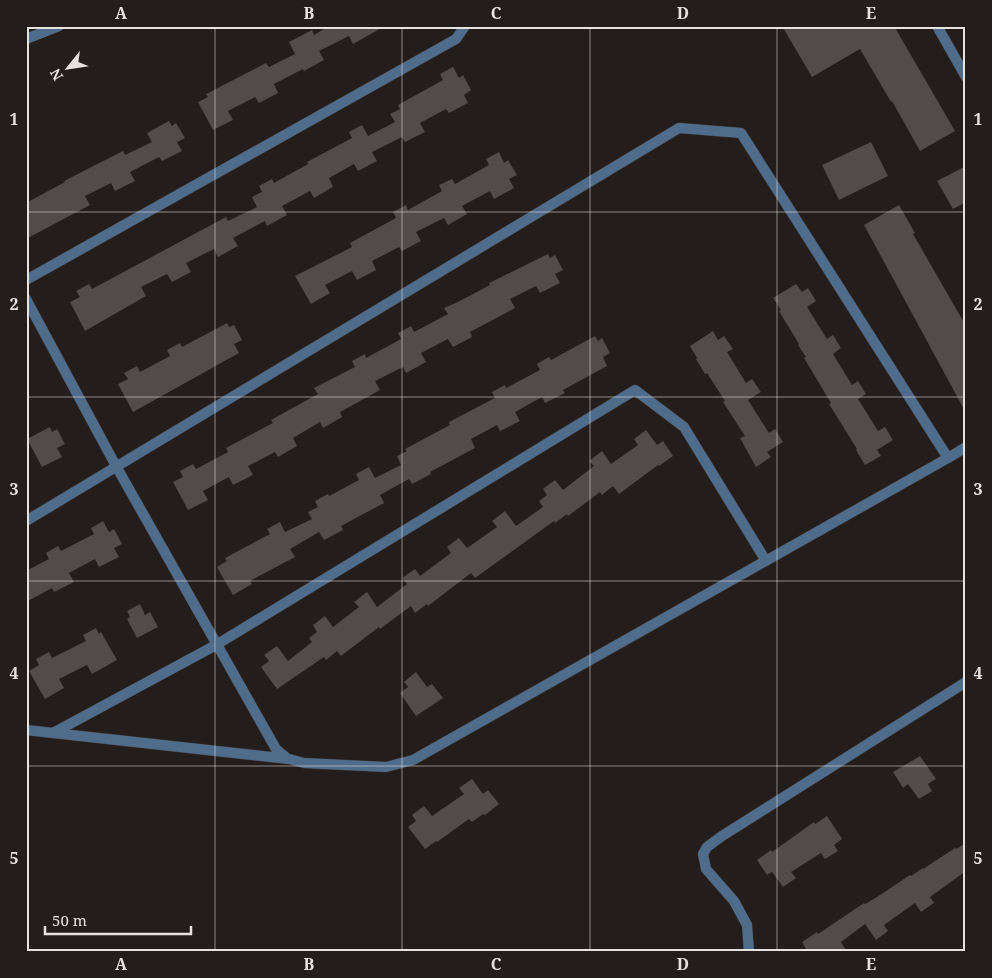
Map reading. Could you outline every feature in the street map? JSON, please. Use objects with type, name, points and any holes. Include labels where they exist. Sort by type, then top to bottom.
[{"type":"street","points":[[26,39],[59,26]]},
{"type":"street","points":[[26,280],[456,38],[465,26]]},
{"type":"street","points":[[937,26],[966,77]]},
{"type":"street","points":[[26,521],[679,128],[741,133],[948,458]]},
{"type":"street","points":[[26,299],[216,645],[276,749],[289,759]]},
{"type":"street","points":[[53,733],[216,645],[635,390],[684,427],[766,561]]},
{"type":"street","points":[[26,730],[289,759],[304,763],[386,767],[413,760],[966,447]]},
{"type":"street","points":[[748,952],[747,925],[734,901],[706,869],[703,854],[707,847],[966,682]]},
{"type":"building","points":[[329,26],[385,26],[353,44],[349,36],[319,51],[324,60],[274,84],[278,93],[259,103],[255,97],[228,111],[233,120],[213,130],[198,102],[208,97],[206,94],[266,63],[269,67],[295,54],[289,42],[312,30],[314,35]]},
{"type":"building","points":[[782,26],[894,26],[955,131],[920,151],[860,49],[812,77]]},
{"type":"building","points":[[453,67],[459,78],[463,75],[471,90],[464,95],[468,103],[449,113],[446,109],[420,123],[425,132],[405,142],[402,137],[372,152],[377,161],[358,171],[354,164],[329,178],[333,187],[314,198],[310,191],[282,206],[287,215],[267,226],[265,221],[233,238],[238,246],[218,257],[214,249],[186,263],[191,272],[172,282],[167,274],[141,287],[146,296],[85,331],[70,302],[80,297],[76,291],[89,284],[92,289],[226,217],[228,221],[257,207],[252,197],[262,192],[259,186],[272,179],[274,183],[308,164],[307,162],[352,138],[349,132],[362,125],[368,136],[395,122],[390,114],[400,109],[398,105],[443,80],[440,74]]},
{"type":"building","points":[[169,121],[172,126],[176,123],[185,138],[177,142],[182,151],[162,161],[159,157],[130,172],[135,181],[115,191],[111,183],[85,196],[90,205],[26,239],[26,203],[123,151],[125,155],[152,142],[147,133]]},
{"type":"building","points":[[871,142],[888,176],[839,200],[822,165]]},
{"type":"building","points":[[499,152],[504,163],[508,160],[517,175],[509,179],[514,188],[494,199],[490,191],[462,206],[467,214],[448,225],[444,218],[416,232],[421,241],[402,251],[399,247],[372,261],[376,270],[357,280],[352,271],[325,285],[330,293],[311,304],[295,276],[352,247],[350,243],[396,218],[393,212],[406,205],[408,210],[442,191],[439,185],[452,179],[455,184],[489,165],[486,159]]},
{"type":"building","points":[[966,166],[966,202],[953,209],[937,181]]},
{"type":"building","points":[[899,205],[915,233],[913,234],[966,326],[966,413],[864,225]]},
{"type":"building","points":[[548,254],[550,258],[555,255],[563,270],[555,274],[560,283],[540,293],[536,286],[510,299],[515,308],[470,332],[472,337],[453,347],[448,339],[421,353],[426,362],[406,373],[403,367],[375,381],[380,390],[340,412],[342,417],[323,428],[320,422],[293,438],[297,446],[278,457],[275,452],[248,466],[253,475],[233,485],[229,477],[203,491],[208,500],[188,510],[173,482],[183,477],[180,471],[193,464],[196,469],[228,452],[226,448],[273,423],[271,420],[318,394],[314,388],[355,367],[352,361],[365,354],[366,358],[401,339],[398,333],[411,326],[414,332],[448,314],[444,308]]},
{"type":"building","points":[[796,284],[802,292],[808,288],[816,301],[807,307],[827,339],[833,335],[841,348],[833,354],[852,385],[858,381],[866,394],[858,399],[878,431],[885,427],[893,440],[877,450],[881,456],[865,465],[829,404],[831,403],[804,358],[806,357],[773,298]]},
{"type":"building","points":[[227,323],[229,327],[234,325],[242,340],[234,344],[239,353],[133,412],[118,384],[128,379],[124,373],[137,366],[140,372],[170,356],[167,350],[180,343],[182,347]]},
{"type":"building","points":[[713,331],[718,340],[724,336],[733,349],[727,352],[746,383],[752,379],[761,392],[748,400],[769,433],[775,429],[783,442],[767,452],[771,457],[756,467],[740,438],[745,436],[707,373],[705,374],[690,346]]},
{"type":"building","points":[[595,336],[598,341],[602,338],[610,353],[603,357],[607,366],[563,390],[565,393],[545,403],[542,397],[515,412],[520,421],[500,431],[497,425],[471,439],[475,448],[430,472],[431,474],[412,484],[409,479],[380,495],[384,503],[341,526],[343,530],[324,540],[319,532],[290,549],[295,557],[250,581],[252,584],[233,595],[217,567],[227,561],[225,558],[270,534],[267,529],[280,522],[285,532],[312,519],[308,512],[318,507],[315,501],[328,494],[329,496],[359,480],[356,474],[369,467],[375,478],[401,465],[397,456],[407,451],[405,449],[450,425],[449,422],[495,398],[492,392],[505,385],[506,388],[540,370],[537,364],[549,357],[551,360]]},
{"type":"building","points":[[50,427],[52,432],[57,429],[65,444],[57,448],[62,457],[42,467],[27,439]]},
{"type":"building","points":[[646,430],[657,445],[663,441],[673,456],[619,494],[613,486],[602,495],[600,492],[568,516],[567,514],[555,523],[554,521],[475,578],[471,573],[428,606],[427,604],[415,613],[411,606],[380,629],[379,627],[341,656],[337,651],[326,660],[324,657],[277,689],[261,667],[269,661],[264,655],[277,646],[288,661],[312,642],[309,638],[317,632],[313,625],[325,616],[333,627],[359,607],[354,602],[367,592],[377,607],[407,584],[402,578],[415,569],[420,576],[451,553],[447,547],[459,538],[467,548],[497,527],[492,521],[505,511],[516,526],[543,507],[539,501],[547,495],[543,489],[555,480],[563,490],[594,466],[589,461],[602,451],[611,464],[638,445],[634,439]]},
{"type":"building","points":[[103,521],[109,532],[114,529],[122,544],[114,548],[119,557],[99,567],[95,559],[69,573],[74,582],[54,592],[52,588],[26,602],[26,571],[49,559],[46,553],[58,546],[61,551],[94,534],[91,528]]},
{"type":"building","points":[[140,604],[145,615],[150,612],[158,627],[137,638],[127,619],[130,617],[127,611]]},
{"type":"building","points":[[96,628],[99,634],[101,632],[117,660],[92,674],[87,665],[59,679],[64,688],[45,699],[29,671],[39,665],[36,659],[49,652],[52,658],[86,641],[83,635]]},
{"type":"building","points":[[416,672],[427,687],[432,684],[443,698],[416,716],[400,693],[408,687],[404,682]]},
{"type":"building","points":[[920,756],[936,779],[928,784],[932,791],[919,799],[908,784],[903,788],[893,772]]},
{"type":"building","points":[[472,779],[483,794],[488,790],[499,804],[472,822],[469,819],[425,849],[408,827],[416,821],[412,815],[424,806],[432,816],[464,794],[459,788]]},
{"type":"building","points":[[827,816],[842,839],[834,845],[838,851],[825,859],[821,853],[791,872],[796,878],[783,887],[772,872],[767,875],[757,860],[771,850],[772,852],[814,822],[815,824]]},
{"type":"building","points":[[966,843],[966,871],[930,897],[934,903],[921,912],[915,903],[884,925],[888,931],[876,940],[865,924],[841,942],[847,952],[808,952],[802,942],[817,932],[818,934],[910,875]]}]
